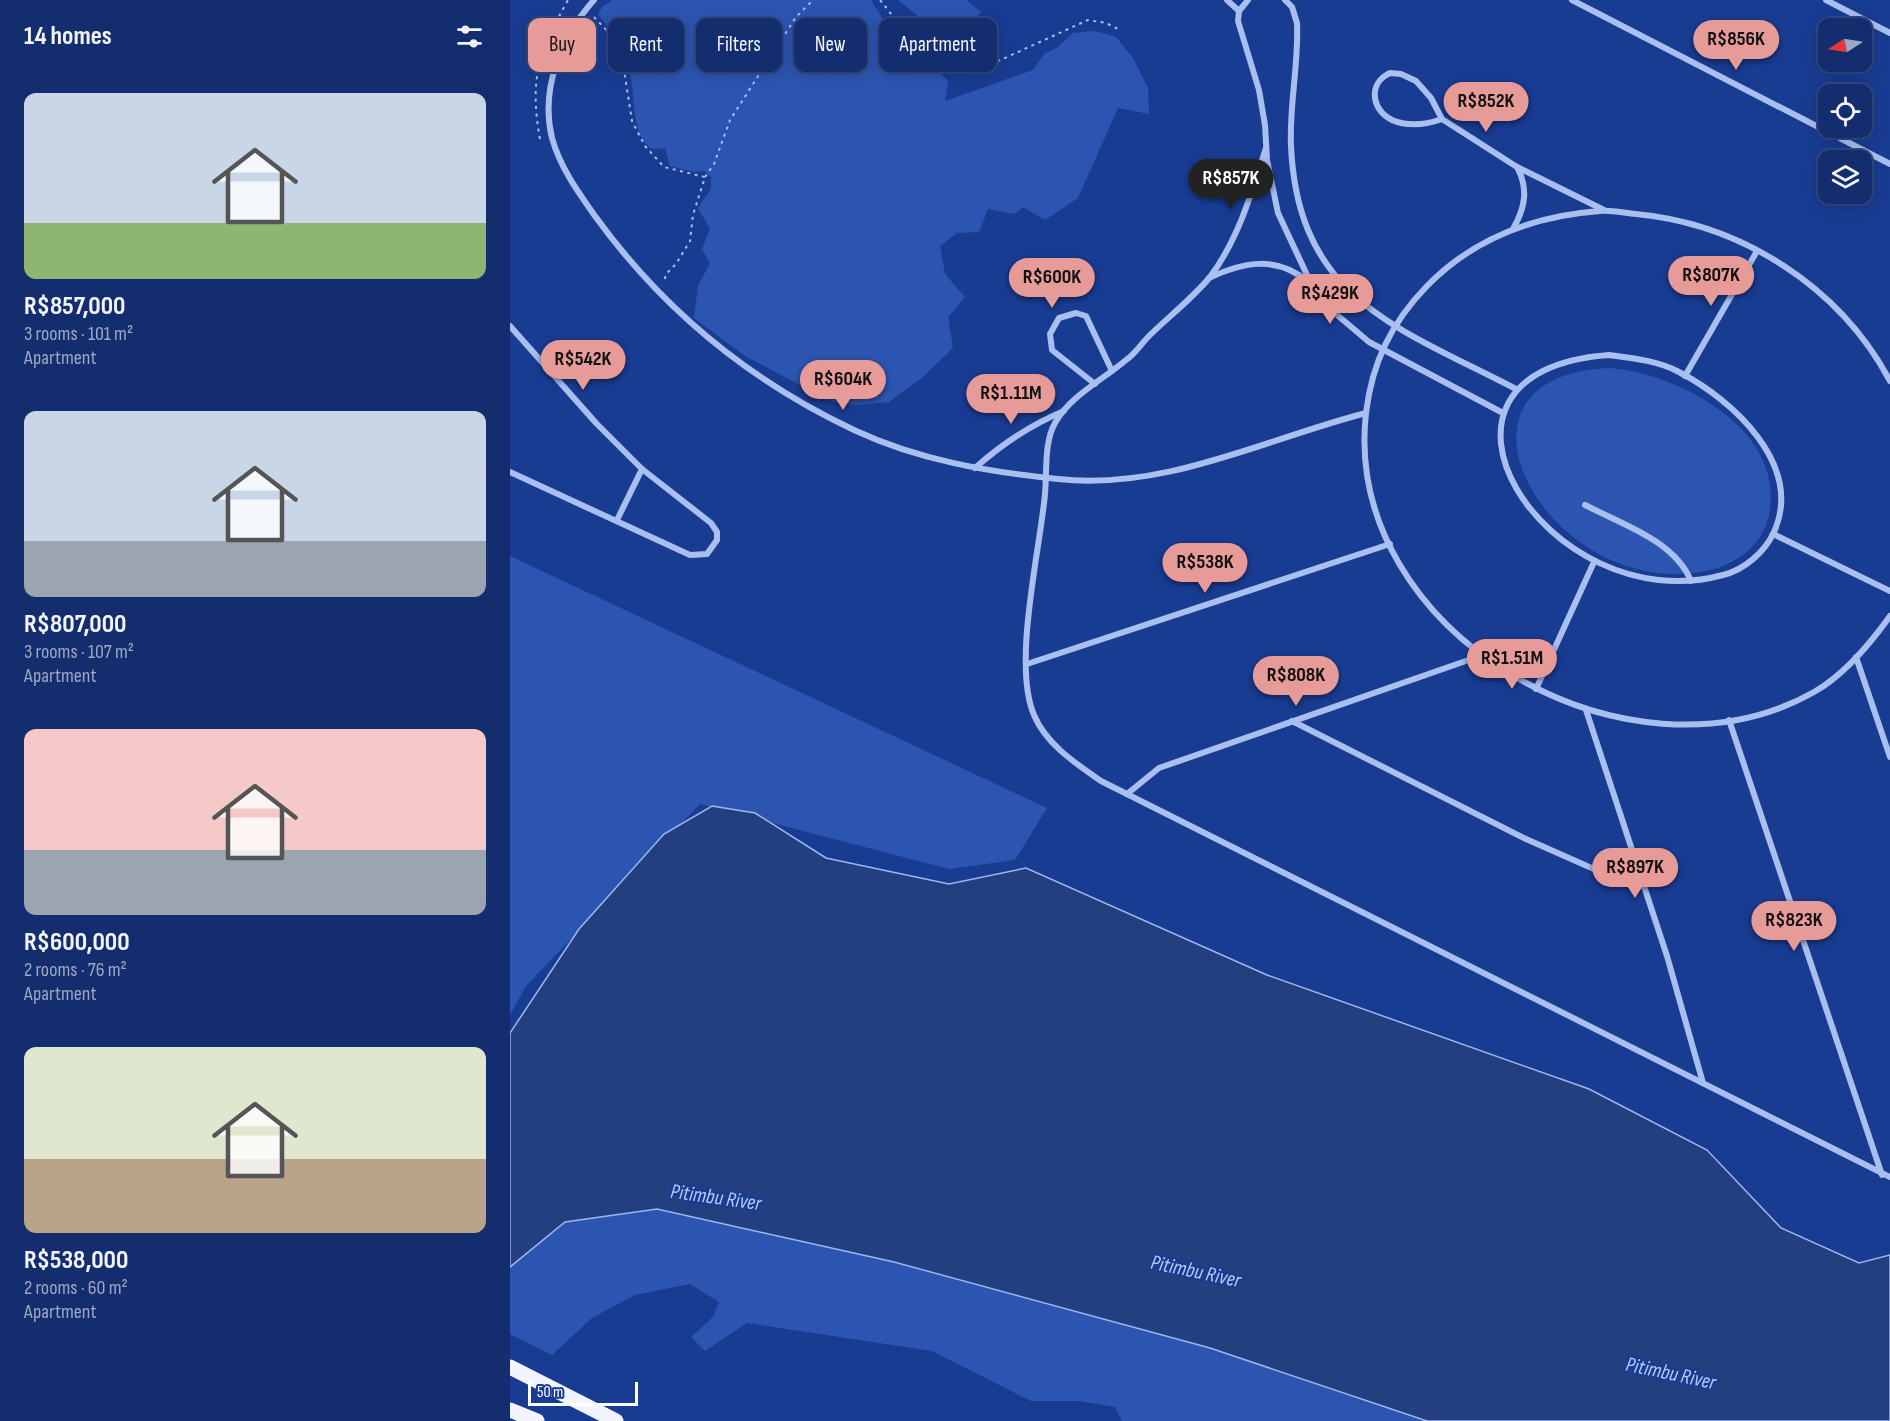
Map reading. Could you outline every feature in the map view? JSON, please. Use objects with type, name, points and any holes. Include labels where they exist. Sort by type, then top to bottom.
[{"type":"main road","points":[[510,1367],[616,1421]]},
{"type":"main road","points":[[510,1410],[537,1421]]},
{"type":"street","points":[[594,0],[563,45],[549,92],[552,136],[558,155],[570,178],[589,207],[660,296],[734,361],[813,409],[885,442],[975,468],[1046,478],[1110,480],[1173,470],[1245,451],[1366,413]]},
{"type":"street","points":[[1227,0],[1239,11],[1241,34],[1255,69],[1274,193],[1285,232],[1300,264],[1317,291]]},
{"type":"street","points":[[1239,11],[1248,0]]},
{"type":"street","points":[[1285,0],[1292,7],[1297,23],[1291,147],[1296,190],[1307,227],[1322,257],[1346,289],[1374,314],[1516,389]]},
{"type":"street","points":[[1572,0],[1890,164]]},
{"type":"street","points":[[1586,8],[1589,0]]},
{"type":"street","points":[[1826,0],[1890,33]]},
{"type":"street","points":[[1843,9],[1847,0]]},
{"type":"street","points":[[1442,119],[1416,125],[1391,120],[1377,108],[1375,91],[1377,84],[1390,74],[1409,76],[1422,86],[1442,119],[1517,167],[1604,210],[1690,224],[1757,251],[1809,282],[1827,297],[1869,344],[1890,381]]},
{"type":"street","points":[[1266,148],[1251,195],[1233,237],[1209,278],[1128,359],[1095,384],[1064,411],[1054,423],[1032,580],[1027,664],[1033,713],[1042,729],[1066,756],[1101,781],[1890,1178]]},
{"type":"street","points":[[1514,230],[1523,211],[1525,199],[1523,178],[1517,167]]},
{"type":"street","points":[[1604,210],[1514,230],[1472,247],[1450,264],[1402,312],[1382,350],[1372,378],[1366,413],[1365,446],[1368,477],[1373,501],[1390,544],[1421,596],[1443,620],[1511,676],[1586,710],[1651,723],[1705,724],[1729,720],[1767,711],[1813,692],[1834,678],[1856,657],[1890,616]]},
{"type":"street","points":[[1685,376],[1757,251]]},
{"type":"street","points":[[1209,278],[1231,267],[1269,263],[1299,276],[1317,291],[1346,324],[1382,350],[1503,413]]},
{"type":"street","points":[[1095,384],[1052,350],[1050,334],[1059,318],[1076,313],[1086,316],[1112,370]]},
{"type":"street","points":[[510,326],[596,423],[642,469],[711,524],[717,532],[717,540],[707,554],[690,555],[510,472]]},
{"type":"street","points":[[1609,355],[1642,360],[1685,376],[1741,416],[1769,455],[1780,486],[1780,508],[1773,534],[1762,549],[1739,569],[1727,574],[1691,581],[1641,579],[1594,562],[1552,532],[1511,478],[1501,444],[1500,427],[1503,413],[1516,389],[1530,377],[1575,358],[1609,355]]},
{"type":"street","points":[[975,468],[1000,446],[1037,422],[1064,411]]},
{"type":"street","points":[[617,520],[642,469]]},
{"type":"street","points":[[1585,505],[1667,549],[1684,566],[1691,581]]},
{"type":"street","points":[[1773,534],[1890,591]]},
{"type":"street","points":[[1027,664],[1390,544]]},
{"type":"street","points":[[1536,689],[1594,562]]},
{"type":"street","points":[[1127,794],[1159,768],[1483,655]]},
{"type":"street","points":[[1856,657],[1890,757]]},
{"type":"street","points":[[1586,710],[1676,985],[1702,1083]]},
{"type":"street","points":[[1729,720],[1882,1175]]},
{"type":"street","points":[[1292,721],[1526,839],[1596,871],[1644,887]]},
{"type":"path","points":[[544,148],[536,111],[534,85],[545,43],[568,0]]},
{"type":"path","points":[[660,296],[666,274],[676,264],[690,241],[693,215],[705,177],[714,164],[730,120],[796,17],[813,0]]},
{"type":"path","points":[[880,0],[899,24],[948,58],[959,74],[996,62],[1088,20],[1106,22],[1120,30]]},
{"type":"path","points":[[590,14],[612,36],[621,51],[632,121],[645,146],[664,167],[705,177]]},
{"type":"shaded area","points":[[612,0],[871,0],[882,18],[879,18],[879,72],[940,72],[948,81],[945,101],[1033,70],[1044,54],[1058,47],[1073,33],[1095,31],[1116,37],[1133,58],[1148,88],[1149,114],[1118,108],[1078,198],[1045,220],[1023,207],[1014,214],[988,209],[979,232],[957,233],[940,246],[945,274],[965,297],[948,317],[953,348],[924,376],[889,402],[859,405],[833,402],[745,356],[694,318],[698,286],[710,263],[702,249],[710,229],[698,208],[711,189],[711,177],[704,171],[694,172],[670,166],[665,148],[656,149],[648,146],[638,129],[629,72],[684,72],[684,18],[608,18],[608,27],[598,15],[602,7]]},
{"type":"shaded area","points":[[898,0],[966,0],[981,12],[976,18],[920,18]]},
{"type":"shaded area","points":[[1610,368],[1668,382],[1697,395],[1724,413],[1746,435],[1763,460],[1770,488],[1768,519],[1760,538],[1738,558],[1710,570],[1652,572],[1601,555],[1559,524],[1530,486],[1517,445],[1524,408],[1554,380]]},
{"type":"shaded area","points":[[510,556],[1047,808],[1015,860],[949,869],[700,804],[526,986],[510,1015]]},
{"type":"shaded area","points":[[657,1209],[894,1262],[1210,1348],[1427,1421],[1122,1421],[1115,1407],[1080,1401],[1031,1401],[932,1351],[747,1323],[705,1351],[691,1337],[713,1317],[719,1302],[690,1284],[635,1295],[592,1318],[552,1355],[510,1334],[510,1267],[565,1222]]},
{"type":"water","name":"Pitimbu River","points":[[712,806],[755,813],[826,858],[949,884],[1026,868],[1267,975],[1589,1089],[1707,1150],[1781,1228],[1859,1263],[1890,1255],[1890,1421],[1427,1421],[1210,1348],[894,1262],[657,1209],[565,1222],[510,1267],[510,1033],[579,929],[664,834]]}]
